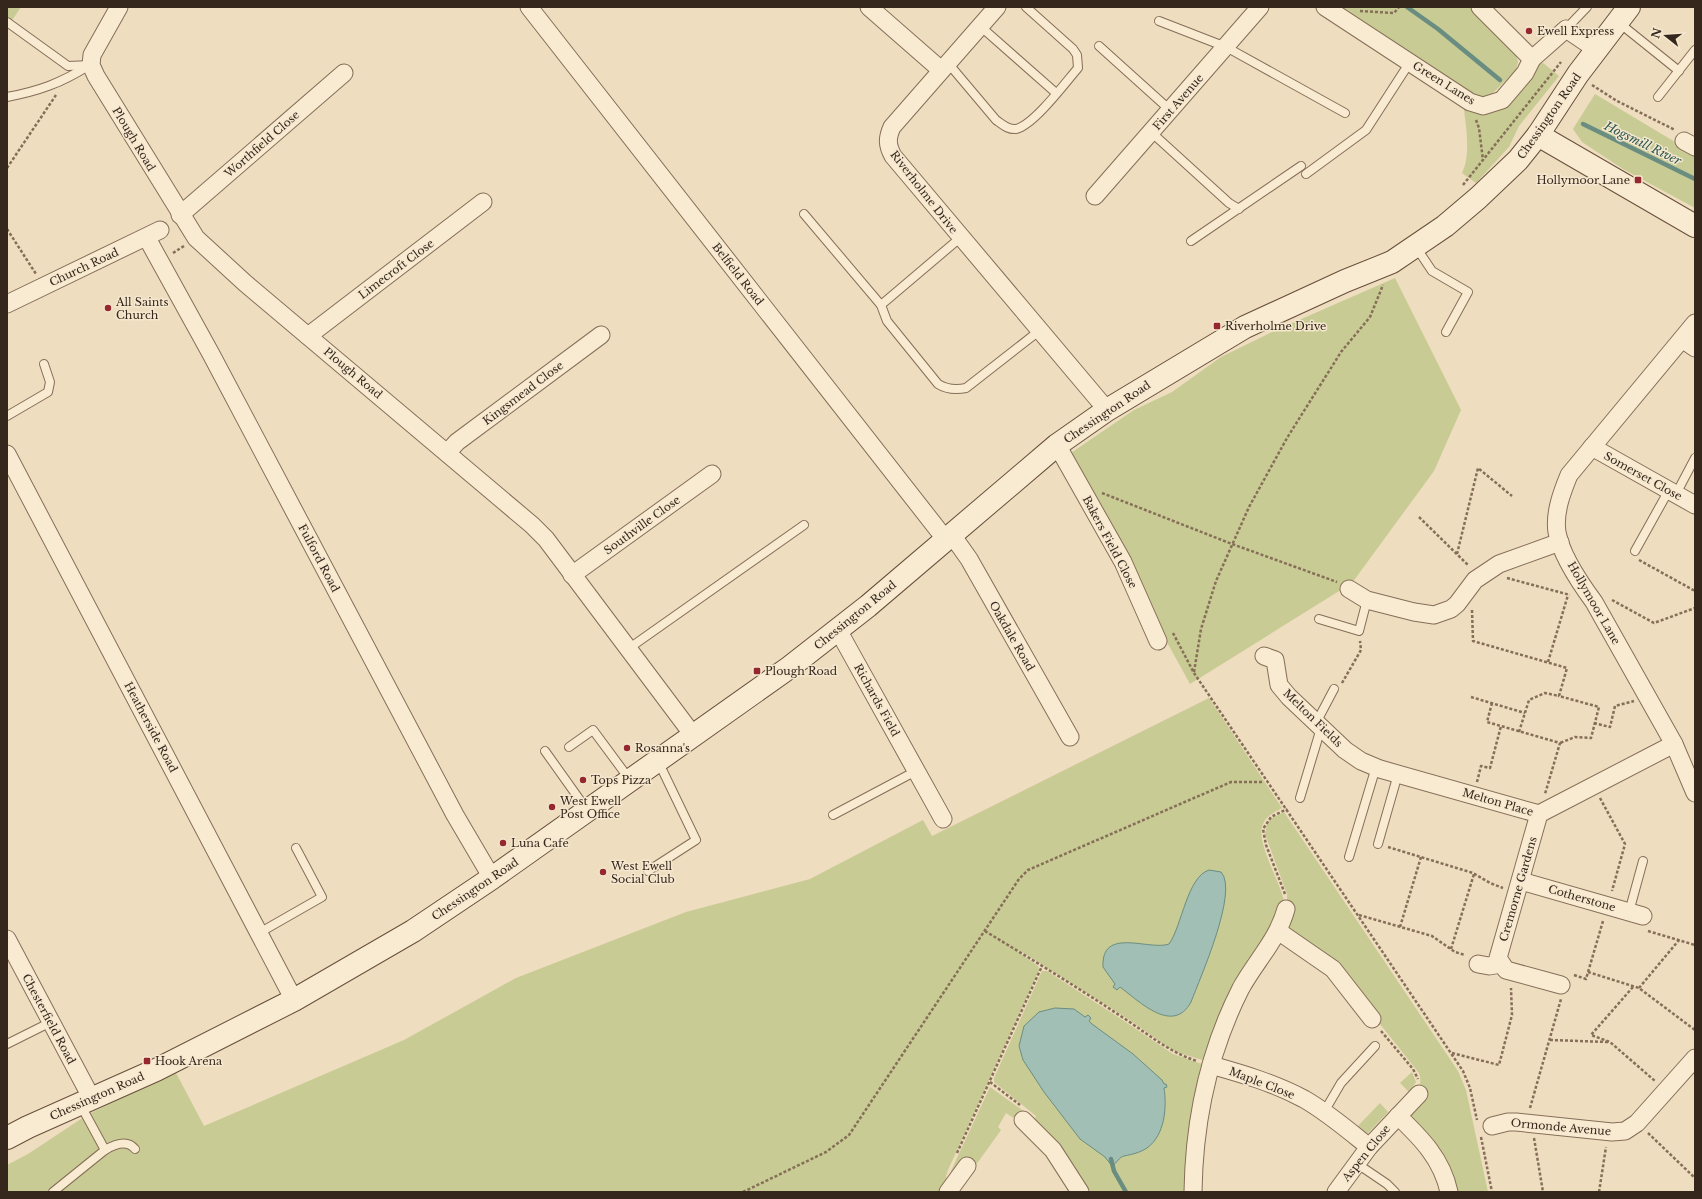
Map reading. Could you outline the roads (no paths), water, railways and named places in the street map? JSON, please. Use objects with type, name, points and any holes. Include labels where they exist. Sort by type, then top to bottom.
[{"type":"main road","name":"Chessington Road","points":[[7,1138],[28,1127],[156,1070],[294,1000],[413,931],[588,811],[790,667],[838,630],[949,538],[1057,445],[1107,410],[1245,327],[1345,281],[1392,262],[1416,247],[1445,226],[1478,198],[1518,160],[1538,135],[1578,74],[1623,14]]},
{"type":"main road","points":[[1538,135],[1695,226]]},
{"type":"street","points":[[91,65],[92,55],[119,7]]},
{"type":"street","name":"Belfield Road","points":[[529,7],[949,538]]},
{"type":"street","points":[[869,7],[944,66]]},
{"type":"street","name":"Riverholme Drive","points":[[997,7],[892,127],[888,143],[893,156],[960,238],[1107,410]]},
{"type":"street","name":"First Avenue","points":[[1094,196],[1260,7]]},
{"type":"street","name":"Green Lanes","points":[[1325,7],[1470,102],[1483,106],[1502,100],[1524,73],[1532,59],[1566,29]]},
{"type":"street","points":[[1483,8],[1532,59]]},
{"type":"street","points":[[1566,29],[1597,50]]},
{"type":"street","name":"Plough Road","points":[[91,65],[96,76],[180,215],[196,238],[308,336],[532,525],[546,540],[693,736]]},
{"type":"street","name":"Worthfield Close","points":[[180,215],[344,73]]},
{"type":"street","name":"Limecroft Close","points":[[308,336],[483,202]]},
{"type":"street","name":"Fulford Road","points":[[154,234],[161,261],[454,815],[492,878]]},
{"type":"street","name":"Church Road","points":[[7,304],[154,234]]},
{"type":"street","name":"Hollymoor Lane","points":[[1695,323],[1688,343],[1592,447],[1569,475],[1562,492],[1557,530],[1560,542],[1580,583],[1594,602],[1674,744],[1695,792]]},
{"type":"street","name":"Kingsmead Close","points":[[447,453],[457,442],[601,335]]},
{"type":"street","name":"Bakers Field Close","points":[[1057,445],[1123,562],[1158,641]]},
{"type":"street","name":"Somerset Close","points":[[1592,447],[1695,505]]},
{"type":"street","name":"Heatherside Road","points":[[7,454],[294,1000]]},
{"type":"street","name":"Southville Close","points":[[572,575],[712,474]]},
{"type":"street","name":"Oakdale Road","points":[[949,538],[969,559],[1070,737]]},
{"type":"street","points":[[1349,588],[1367,600],[1414,612],[1434,614],[1451,609],[1463,597],[1475,580],[1498,564],[1560,542]]},
{"type":"street","name":"Richards Field","points":[[838,630],[943,819]]},
{"type":"street","name":"Melton Fields","points":[[1264,656],[1275,660],[1279,685],[1289,698],[1346,750],[1361,761],[1378,768]]},
{"type":"street","name":"Melton Place","points":[[1378,768],[1539,814],[1674,744]]},
{"type":"street","name":"Cremorne Gardens","points":[[1506,968],[1498,958],[1539,814]]},
{"type":"street","name":"Cotherstone","points":[[1519,887],[1636,914]]},
{"type":"street","points":[[1193,1192],[1196,1140],[1211,1065],[1224,1028],[1241,990],[1278,931],[1286,909]]},
{"type":"street","points":[[1278,931],[1334,969],[1372,1019]]},
{"type":"street","name":"Chesterfield Road","points":[[7,939],[51,1022],[86,1102]]},
{"type":"street","points":[[1478,964],[1506,968],[1561,985]]},
{"type":"street","name":"Ormonde Avenue","points":[[1483,1128],[1508,1122],[1608,1132],[1625,1131],[1637,1123],[1695,1058]]},
{"type":"street","name":"Maple Close","points":[[1211,1065],[1275,1086],[1304,1100],[1324,1112],[1369,1147]]},
{"type":"street","name":"Aspen Close","points":[[1336,1192],[1369,1147],[1419,1094]]},
{"type":"street","name":"Aspen Close","points":[[1398,1116],[1430,1149],[1442,1169],[1448,1192]]},
{"type":"street","points":[[1026,1123],[1059,1158],[1080,1192]]},
{"type":"street","points":[[948,1192],[962,1161]]},
{"type":"lane","points":[[944,66],[996,120],[1006,128],[1015,129],[1030,122],[1078,68],[1077,55],[1026,7]]},
{"type":"lane","points":[[1566,29],[1587,7]]},
{"type":"lane","points":[[1623,14],[1679,71]]},
{"type":"lane","points":[[1159,21],[1226,47],[1345,113]]},
{"type":"lane","points":[[7,22],[68,66],[91,65]]},
{"type":"lane","points":[[980,26],[1056,93]]},
{"type":"lane","points":[[1099,46],[1170,110]]},
{"type":"lane","points":[[1658,97],[1695,50]]},
{"type":"lane","points":[[1306,174],[1366,130],[1410,62]]},
{"type":"lane","points":[[7,97],[46,88],[65,80],[91,65]]},
{"type":"lane","points":[[1151,132],[1229,203],[1239,209]]},
{"type":"lane","points":[[1191,241],[1301,166]]},
{"type":"lane","points":[[804,214],[881,305],[888,321],[938,384],[943,387],[958,389],[966,388],[1039,331]]},
{"type":"lane","points":[[881,305],[960,238]]},
{"type":"lane","points":[[1416,247],[1432,271],[1468,292],[1446,332]]},
{"type":"lane","points":[[7,416],[48,392],[50,382],[44,364]]},
{"type":"lane","points":[[1635,551],[1695,458]]},
{"type":"lane","points":[[628,650],[804,524]]},
{"type":"lane","points":[[1319,619],[1359,630],[1367,600]]},
{"type":"lane","points":[[1300,798],[1318,725],[1334,689]]},
{"type":"lane","points":[[568,747],[593,730],[630,781]]},
{"type":"lane","points":[[545,751],[588,811]]},
{"type":"lane","points":[[648,871],[696,840],[658,761]]},
{"type":"lane","points":[[1350,857],[1378,768]]},
{"type":"lane","points":[[833,815],[916,771]]},
{"type":"lane","points":[[1378,844],[1398,774]]},
{"type":"lane","points":[[259,932],[322,897],[296,848]]},
{"type":"lane","points":[[1636,914],[1643,861]]},
{"type":"lane","points":[[7,1044],[51,1022]]},
{"type":"lane","points":[[1324,1112],[1338,1087],[1375,1046]]},
{"type":"lane","points":[[86,1102],[105,1150]]},
{"type":"lane","points":[[53,1192],[105,1150],[114,1145],[123,1143],[130,1144],[135,1149]]},
{"type":"lane","points":[[1356,1163],[1387,1184],[1395,1192]]},
{"type":"water","points":[[1209,870],[1221,872],[1225,882],[1225,897],[1222,915],[1191,1002],[1184,1011],[1175,1016],[1166,1016],[1147,1007],[1120,987],[1117,990],[1113,987],[1115,984],[1103,967],[1104,955],[1110,947],[1118,944],[1169,944],[1174,936],[1195,882],[1201,874]]},
{"type":"water","points":[[1055,1008],[1074,1009],[1085,1017],[1088,1015],[1091,1018],[1089,1021],[1092,1024],[1133,1054],[1162,1080],[1164,1084],[1166,1084],[1167,1087],[1164,1088],[1165,1112],[1158,1136],[1147,1148],[1122,1157],[1112,1166],[1105,1157],[1080,1139],[1044,1092],[1023,1060],[1019,1046],[1024,1026],[1039,1012]]},
{"type":"waterway","name":"Hogsmill River","points":[[1407,7],[1438,29],[1500,80]]},
{"type":"waterway","name":"Hogsmill River","points":[[1583,124],[1695,179]]},
{"type":"waterway","points":[[1111,1159],[1114,1171],[1126,1192]]},
{"type":"place","name":"Ewell Express","points":[[1529,31]]},
{"type":"place","name":"Hollymoor Lane","points":[[1638,180]]},
{"type":"place","name":"All Saints Church","points":[[108,308]]},
{"type":"place","name":"Riverholme Drive","points":[[1217,326]]},
{"type":"place","name":"Plough Road","points":[[757,671]]},
{"type":"place","name":"Rosanna's","points":[[627,748]]},
{"type":"place","name":"Tops Pizza","points":[[583,780]]},
{"type":"place","name":"West Ewell Post Office","points":[[552,807]]},
{"type":"place","name":"Luna Cafe","points":[[503,843]]},
{"type":"place","name":"West Ewell Social Club","points":[[603,872]]},
{"type":"place","name":"Hook Arena","points":[[147,1061]]}]
